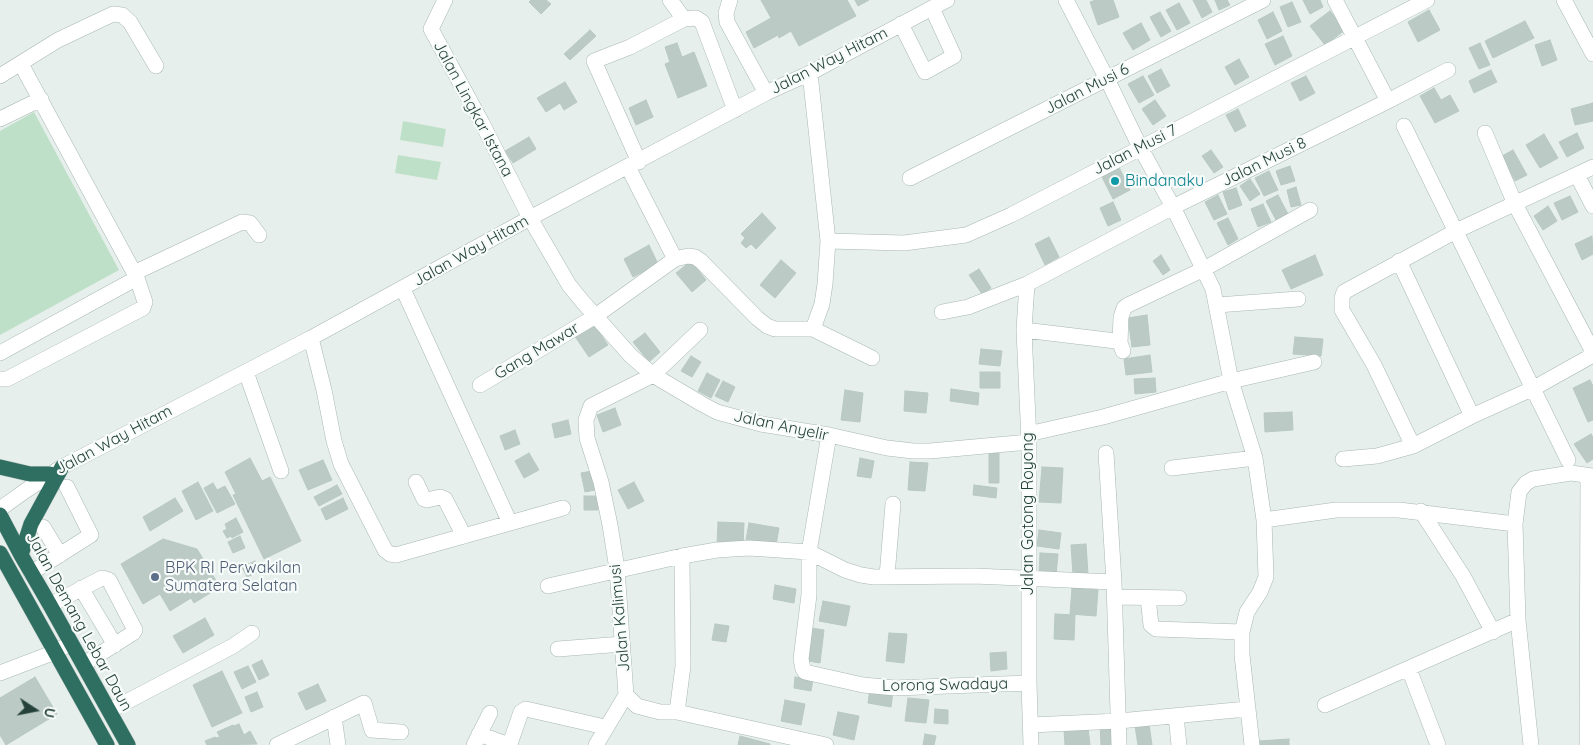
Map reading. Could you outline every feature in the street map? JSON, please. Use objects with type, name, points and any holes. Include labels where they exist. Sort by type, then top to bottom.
[{"type":"highway","points":[[0,466],[30,474],[56,470]]},
{"type":"highway","points":[[21,555],[31,524],[56,470]]},
{"type":"highway","name":"Jalan Demang Lebar Daun","points":[[0,515],[128,745]]},
{"type":"highway","points":[[0,553],[5,573],[55,652],[107,745]]},
{"type":"street","name":"Jalan Lingkar Istana","points":[[445,0],[431,29],[482,123],[530,218]]},
{"type":"street","points":[[670,0],[684,19]]},
{"type":"street","points":[[730,0],[726,13],[727,22],[766,93]]},
{"type":"street","name":"Jalan Way Hitam","points":[[0,509],[56,470],[311,338],[530,218],[947,0]]},
{"type":"street","points":[[1066,0],[1140,147],[1173,207],[1213,289],[1231,382],[1255,458],[1264,520],[1266,577],[1260,592],[1247,612],[1242,632],[1242,655],[1252,745]]},
{"type":"street","name":"Jalan Musi 6","points":[[910,178],[1263,0]]},
{"type":"street","points":[[1334,0],[1388,101]]},
{"type":"street","name":"Jalan Musi 7","points":[[828,241],[904,244],[966,235],[1011,215],[1427,0]]},
{"type":"street","points":[[1564,0],[1593,54]]},
{"type":"street","points":[[902,24],[925,72],[954,56],[932,8]]},
{"type":"street","points":[[0,76],[58,40],[113,14],[122,15],[130,22],[156,66]]},
{"type":"street","points":[[735,110],[702,22],[696,18],[684,19],[638,43],[594,62],[633,164],[675,259],[688,256],[698,258],[757,318],[770,327],[775,329],[813,329],[872,358]]},
{"type":"street","points":[[0,379],[7,379],[142,308],[145,299],[136,275],[21,64]]},
{"type":"street","name":"Jalan Musi 8","points":[[942,312],[968,307],[1027,284],[1173,207],[1448,70]]},
{"type":"street","points":[[810,73],[828,241],[823,297],[813,329]]},
{"type":"street","points":[[0,120],[41,99]]},
{"type":"street","points":[[1404,126],[1568,460]]},
{"type":"street","points":[[1343,459],[1377,456],[1413,446],[1472,416],[1534,388],[1593,353],[1515,204],[1485,133]]},
{"type":"street","points":[[1413,446],[1374,365],[1342,310],[1341,304],[1344,292],[1456,231],[1593,167]]},
{"type":"street","points":[[1577,174],[1593,206]]},
{"type":"street","points":[[1024,330],[1116,341],[1122,347],[1121,318],[1122,312],[1128,305],[1204,269],[1310,210]]},
{"type":"street","name":"Jalan Anyelir","points":[[530,218],[570,285],[594,317],[631,356],[653,374],[717,412],[761,424],[887,448],[913,451],[955,449],[1028,438],[1231,382],[1314,362]]},
{"type":"street","points":[[0,353],[136,275],[242,222],[250,224],[259,235]]},
{"type":"street","name":"Gang Mawar","points":[[480,385],[594,317],[675,259]]},
{"type":"street","points":[[1399,262],[1472,416]]},
{"type":"street","name":"Jalan Gotong Royong","points":[[1027,284],[1024,330],[1028,438],[1031,745]]},
{"type":"street","points":[[403,289],[510,523]]},
{"type":"street","points":[[1216,305],[1298,299]]},
{"type":"street","name":"Jalan Kalimusi","points":[[700,330],[653,374],[591,406],[586,420],[587,438],[601,482],[617,569],[626,695],[638,706],[660,712],[677,712],[826,745]]},
{"type":"street","points":[[311,338],[341,464],[384,550],[396,555],[563,508]]},
{"type":"street","points":[[246,372],[281,471]]},
{"type":"street","points":[[809,552],[829,436]]},
{"type":"street","points":[[1106,453],[1114,590],[1119,745]]},
{"type":"street","points":[[1172,468],[1255,458]]},
{"type":"street","points":[[1531,745],[1518,620],[1515,524],[1519,492],[1533,479],[1571,473],[1590,476],[1588,745]]},
{"type":"street","points":[[416,482],[424,499],[440,497],[446,499],[464,536]]},
{"type":"street","points":[[31,573],[91,535],[67,487]]},
{"type":"street","points":[[887,576],[893,504]]},
{"type":"street","points":[[1264,520],[1336,510],[1421,511],[1466,519],[1515,524]]},
{"type":"street","points":[[1421,511],[1463,576],[1493,632]]},
{"type":"street","points":[[43,527],[60,555]]},
{"type":"street","points":[[548,586],[617,569],[682,556],[717,550],[749,548],[809,552],[839,567],[861,575],[1028,578],[1114,590],[1148,598],[1179,598]]},
{"type":"street","name":"Lorong Swadaya","points":[[809,552],[809,594],[801,659],[803,669],[806,672],[863,685],[895,688],[1029,683]]},
{"type":"street","points":[[677,712],[683,666],[682,556]]},
{"type":"street","points":[[50,605],[102,578],[109,580],[135,628],[133,633],[84,664]]},
{"type":"street","points":[[81,588],[114,645]]},
{"type":"street","points":[[1148,598],[1150,624],[1156,629],[1242,632]]},
{"type":"street","points":[[1325,706],[1518,620]]},
{"type":"street","points":[[109,711],[233,646],[252,633]]},
{"type":"street","points":[[0,673],[55,652],[71,643]]},
{"type":"street","points":[[558,649],[623,644]]},
{"type":"street","points":[[1409,668],[1438,745]]},
{"type":"street","points":[[596,745],[605,727],[626,695]]},
{"type":"street","points":[[277,745],[364,703],[372,730],[401,732]]},
{"type":"street","points":[[490,714],[477,740],[510,744],[520,716],[526,709],[605,727]]},
{"type":"street","points":[[1030,725],[1119,721],[1247,710]]},
{"type":"street","points":[[1176,716],[1179,745]]},
{"type":"street","points":[[334,718],[338,745]]},
{"type":"green space","points":[[34,112],[119,270],[0,335],[0,131]]},
{"type":"green space","points":[[403,121],[446,129],[443,147],[400,140]]},
{"type":"green space","points":[[398,155],[441,162],[437,180],[395,173]]},
{"type":"building","points":[[531,0],[546,0],[551,4],[541,14],[529,2]]},
{"type":"building","points":[[761,0],[847,0],[856,16],[799,46],[791,31],[779,38],[778,35],[754,48],[746,32],[771,18]]},
{"type":"building","points":[[855,0],[869,0],[858,6]]},
{"type":"building","points":[[1113,0],[1119,17],[1098,25],[1090,2]]},
{"type":"building","points":[[1193,0],[1206,0],[1212,12],[1202,18]]},
{"type":"building","points":[[1215,0],[1227,0],[1230,5],[1219,10]]},
{"type":"building","points":[[1303,0],[1320,0],[1323,7],[1310,14]]},
{"type":"building","points":[[1292,2],[1301,22],[1288,27],[1280,7]]},
{"type":"building","points":[[1179,3],[1190,23],[1177,30],[1166,10]]},
{"type":"building","points":[[1429,10],[1440,30],[1418,42],[1408,22]]},
{"type":"building","points":[[1330,11],[1345,30],[1325,45],[1310,26]]},
{"type":"building","points":[[1160,12],[1171,31],[1161,37],[1150,17]]},
{"type":"building","points":[[1273,12],[1282,31],[1267,39],[1258,20]]},
{"type":"building","points":[[1525,21],[1534,38],[1493,58],[1485,41]]},
{"type":"building","points":[[1141,23],[1150,40],[1133,50],[1123,33]]},
{"type":"building","points":[[590,30],[596,36],[570,60],[564,54]]},
{"type":"building","points":[[1283,36],[1292,56],[1275,65],[1265,44]]},
{"type":"building","points":[[1550,40],[1557,60],[1542,66],[1535,45]]},
{"type":"building","points":[[677,43],[682,57],[694,52],[707,86],[678,98],[665,64],[670,62],[665,47]]},
{"type":"building","points":[[1480,43],[1490,65],[1479,69],[1469,48]]},
{"type":"building","points":[[1239,59],[1249,77],[1235,85],[1225,67]]},
{"type":"building","points":[[1161,69],[1170,86],[1157,93],[1148,76]]},
{"type":"building","points":[[1491,70],[1497,82],[1474,93],[1469,81]]},
{"type":"building","points":[[1143,76],[1154,95],[1139,103],[1128,84]]},
{"type":"building","points":[[1306,76],[1315,93],[1300,101],[1291,83]]},
{"type":"building","points":[[565,82],[577,102],[564,110],[560,103],[546,112],[537,98]]},
{"type":"building","points":[[1434,88],[1441,100],[1450,95],[1459,111],[1435,123],[1420,96]]},
{"type":"building","points":[[646,100],[653,117],[636,125],[629,108]]},
{"type":"building","points":[[1155,100],[1166,116],[1153,125],[1142,109]]},
{"type":"building","points":[[1593,103],[1593,121],[1575,125],[1571,109]]},
{"type":"building","points":[[1238,109],[1246,126],[1235,132],[1226,115]]},
{"type":"building","points":[[1577,133],[1584,148],[1567,157],[1559,142]]},
{"type":"building","points":[[1544,134],[1558,158],[1540,168],[1526,145]]},
{"type":"building","points":[[529,137],[536,149],[513,163],[505,151]]},
{"type":"building","points":[[1211,150],[1223,167],[1214,173],[1202,156]]},
{"type":"building","points":[[1513,150],[1527,175],[1515,181],[1502,156]]},
{"type":"building","name":"Bindanaku","points":[[1118,165],[1130,190],[1113,199],[1100,173]]},
{"type":"building","points":[[1290,166],[1295,181],[1281,185],[1276,171]]},
{"type":"building","points":[[1269,171],[1278,190],[1264,196],[1255,178]]},
{"type":"building","points":[[1250,179],[1260,194],[1250,201],[1240,186]]},
{"type":"building","points":[[1296,187],[1301,205],[1291,207],[1287,190]]},
{"type":"building","points":[[1236,188],[1242,205],[1229,210],[1223,192]]},
{"type":"building","points":[[1218,195],[1227,214],[1214,220],[1205,202]]},
{"type":"building","points":[[1278,195],[1288,214],[1276,220],[1266,201]]},
{"type":"building","points":[[1570,196],[1578,212],[1562,220],[1554,203]]},
{"type":"building","points":[[1113,202],[1121,220],[1108,226],[1100,208]]},
{"type":"building","points":[[1263,204],[1271,222],[1258,227],[1251,209]]},
{"type":"building","points":[[1548,206],[1557,221],[1543,230],[1534,216]]},
{"type":"building","points":[[762,213],[776,228],[756,249],[751,244],[746,248],[741,243],[745,238],[741,234]]},
{"type":"building","points":[[1228,218],[1238,239],[1228,245],[1217,223]]},
{"type":"building","points":[[1592,236],[1593,254],[1582,260],[1575,244]]},
{"type":"building","points":[[1049,237],[1059,257],[1045,265],[1035,244]]},
{"type":"building","points":[[649,245],[658,264],[633,277],[624,259]]},
{"type":"building","points":[[1161,255],[1170,270],[1163,275],[1153,261]]},
{"type":"building","points":[[1315,255],[1323,275],[1291,289],[1282,270]]},
{"type":"building","points":[[781,260],[796,273],[775,298],[760,285]]},
{"type":"building","points":[[691,261],[706,280],[692,292],[676,273]]},
{"type":"building","points":[[979,269],[991,288],[982,294],[969,275]]},
{"type":"building","points":[[1147,315],[1150,345],[1132,347],[1128,318]]},
{"type":"building","points":[[593,323],[608,345],[589,357],[574,335]]},
{"type":"building","points":[[645,333],[660,352],[649,362],[633,342]]},
{"type":"building","points":[[1295,337],[1323,339],[1321,356],[1293,354]]},
{"type":"building","points":[[981,349],[1002,351],[1000,366],[979,364]]},
{"type":"building","points":[[1150,355],[1152,372],[1126,375],[1124,359]]},
{"type":"building","points":[[691,356],[701,362],[692,377],[681,371]]},
{"type":"building","points":[[980,372],[1000,372],[1000,388],[980,388]]},
{"type":"building","points":[[707,373],[720,380],[711,398],[698,391]]},
{"type":"building","points":[[1155,378],[1156,392],[1135,394],[1134,379]]},
{"type":"building","points":[[1590,380],[1593,386],[1593,420],[1588,422],[1573,388]]},
{"type":"building","points":[[723,381],[735,387],[728,402],[715,396]]},
{"type":"building","points":[[951,389],[979,393],[978,405],[950,401]]},
{"type":"building","points":[[845,390],[863,393],[860,422],[841,420]]},
{"type":"building","points":[[905,391],[928,393],[926,413],[904,411]]},
{"type":"building","points":[[615,408],[621,425],[603,432],[597,415]]},
{"type":"building","points":[[1292,412],[1293,430],[1265,432],[1264,413]]},
{"type":"building","points":[[568,420],[571,434],[555,438],[552,424]]},
{"type":"building","points":[[515,430],[520,444],[505,450],[500,436]]},
{"type":"building","points":[[1591,434],[1593,437],[1593,459],[1587,463],[1574,444]]},
{"type":"building","points":[[529,453],[539,470],[524,478],[515,461]]},
{"type":"building","points":[[989,453],[999,453],[999,483],[989,483]]},
{"type":"building","points":[[250,458],[262,481],[270,477],[301,541],[264,559],[233,495],[236,494],[225,472]]},
{"type":"building","points":[[860,458],[874,461],[871,478],[857,476]]},
{"type":"building","points":[[323,460],[332,480],[308,490],[299,470]]},
{"type":"building","points":[[910,462],[928,463],[925,491],[908,490]]},
{"type":"building","points":[[1042,467],[1063,468],[1061,503],[1039,502]]},
{"type":"building","points":[[592,471],[595,490],[585,492],[581,473]]},
{"type":"building","points":[[198,482],[213,511],[196,520],[182,491]]},
{"type":"building","points":[[634,482],[644,501],[628,509],[618,490]]},
{"type":"building","points":[[213,483],[217,490],[225,486],[235,504],[217,513],[204,488]]},
{"type":"building","points":[[337,485],[342,494],[319,506],[314,497]]},
{"type":"building","points":[[974,485],[997,488],[996,498],[973,495]]},
{"type":"building","points":[[584,496],[598,496],[598,510],[584,510]]},
{"type":"building","points":[[175,498],[183,511],[150,531],[143,517]]},
{"type":"building","points":[[343,498],[348,509],[326,520],[321,509]]},
{"type":"building","points":[[236,518],[243,532],[232,538],[231,536],[227,538],[223,531],[227,529],[225,524]]},
{"type":"building","points":[[718,522],[744,523],[743,546],[717,545]]},
{"type":"building","points":[[749,523],[779,528],[776,545],[746,540]]},
{"type":"building","points":[[1039,530],[1061,533],[1059,549],[1037,546]]},
{"type":"building","points":[[240,536],[245,548],[233,553],[228,542]]},
{"type":"building","points":[[163,539],[197,549],[220,587],[194,603],[191,598],[170,611],[160,594],[143,604],[121,564]]},
{"type":"building","points":[[1086,544],[1088,574],[1073,575],[1071,545]]},
{"type":"building","points":[[1040,553],[1058,554],[1056,575],[1039,574]]},
{"type":"building","points":[[255,561],[260,571],[247,577],[242,567]]},
{"type":"building","points":[[775,585],[796,589],[794,603],[773,599]]},
{"type":"building","points":[[1072,588],[1098,590],[1096,616],[1070,614]]},
{"type":"building","points":[[823,601],[850,606],[846,626],[819,621]]},
{"type":"building","points":[[1055,614],[1075,615],[1074,640],[1054,639]]},
{"type":"building","points":[[205,618],[214,635],[183,653],[173,636]]},
{"type":"building","points":[[715,624],[729,626],[726,642],[712,640]]},
{"type":"building","points":[[812,628],[824,630],[820,663],[808,661]]},
{"type":"building","points":[[889,633],[907,634],[904,663],[886,661]]},
{"type":"building","points":[[1006,652],[1007,669],[991,671],[990,653]]},
{"type":"building","points":[[262,660],[269,675],[259,680],[252,665]]},
{"type":"building","points":[[248,666],[256,682],[242,689],[234,672]]},
{"type":"building","points":[[222,671],[242,713],[212,727],[193,685]]},
{"type":"building","points":[[35,677],[57,714],[6,745],[0,735],[0,698]]},
{"type":"building","points":[[795,677],[813,680],[811,691],[794,688]]},
{"type":"building","points":[[318,684],[326,701],[306,710],[298,693]]},
{"type":"building","points":[[870,689],[893,692],[891,707],[868,703]]},
{"type":"building","points":[[257,692],[263,707],[251,712],[245,697]]},
{"type":"building","points":[[908,698],[929,700],[926,723],[905,721]]},
{"type":"building","points":[[785,700],[805,704],[801,725],[781,721]]},
{"type":"building","points":[[935,709],[948,710],[948,724],[934,723]]},
{"type":"building","points":[[838,712],[859,716],[854,740],[833,735]]},
{"type":"building","points":[[239,724],[244,735],[250,731],[257,744],[207,745],[205,741],[220,737],[217,732]]},
{"type":"building","points":[[1117,724],[1117,745],[1101,745],[1100,725]]},
{"type":"building","points":[[1149,724],[1152,745],[1138,745],[1135,726]]},
{"type":"building","points":[[1088,728],[1090,745],[1065,745],[1064,730]]},
{"type":"building","points":[[925,734],[936,736],[934,745],[923,745]]},
{"type":"building","points":[[740,736],[770,744],[770,745],[738,745]]},
{"type":"building","points":[[1289,739],[1289,745],[1259,745],[1259,741]]},
{"type":"place","name":"Bindanaku","points":[[1115,181]]},
{"type":"place","name":"BPK RI Perwakilan Sumatera Selatan","points":[[155,577]]}]
